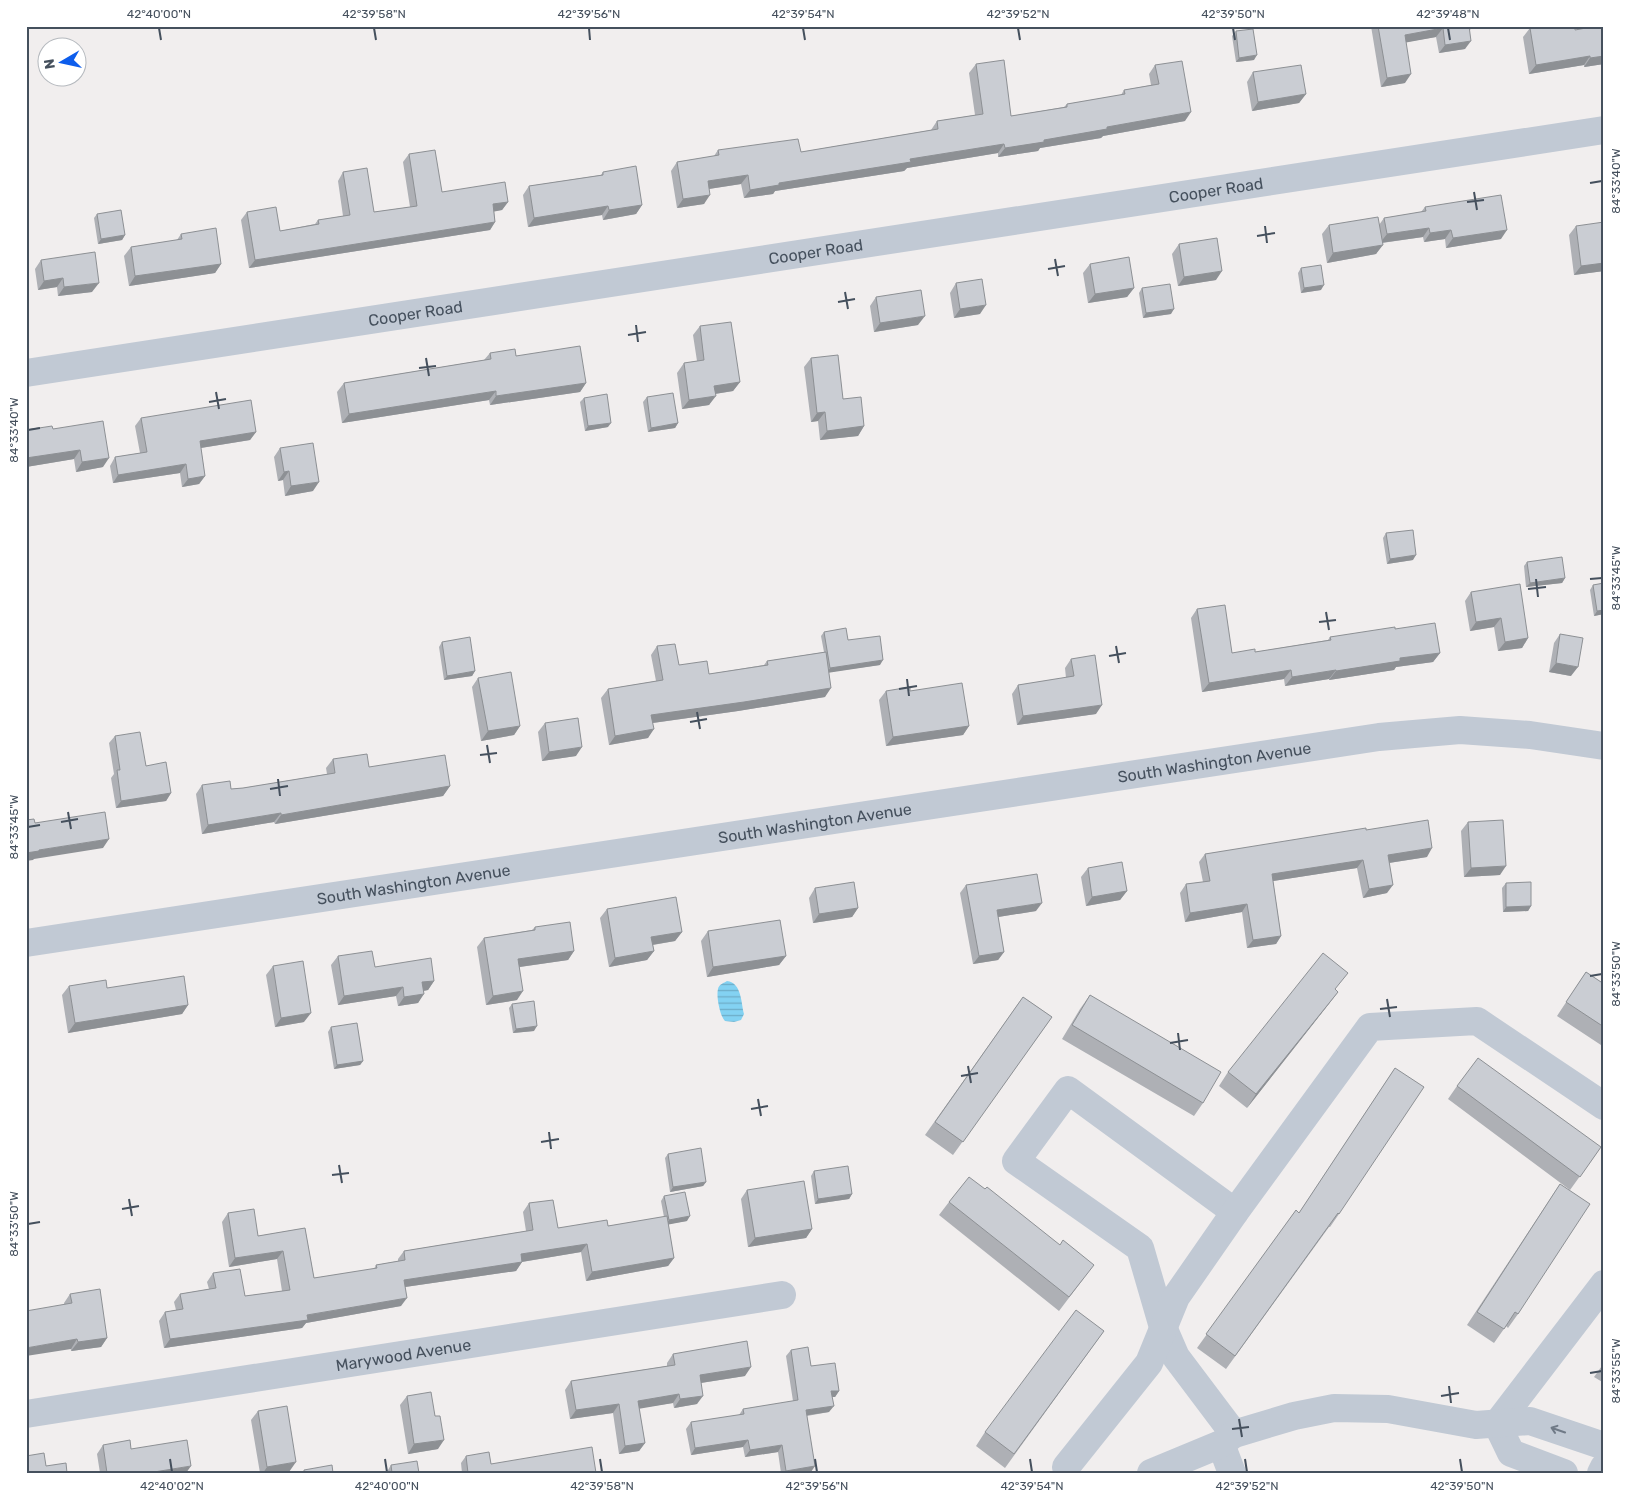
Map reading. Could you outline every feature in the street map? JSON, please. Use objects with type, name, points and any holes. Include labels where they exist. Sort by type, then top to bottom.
[{"type":"street","name":"Cooper Road","points":[[26,373],[1604,130]]},
{"type":"street","name":"South Washington Avenue","points":[[26,943],[1378,737],[1460,730],[1530,735],[1604,746]]},
{"type":"street","points":[[1066,1467],[1149,1363],[1176,1297],[1235,1212],[1370,1027],[1477,1021],[1604,1106]]},
{"type":"street","points":[[1232,1473],[1228,1439],[1176,1358],[1163,1327],[1140,1248],[1016,1161],[1068,1090],[1235,1212]]},
{"type":"street","points":[[1497,1424],[1604,1284]]},
{"type":"street","name":"Marywood Avenue","points":[[26,1414],[782,1295]]},
{"type":"street","points":[[1151,1473],[1228,1439],[1294,1416],[1334,1408],[1388,1409],[1476,1425],[1530,1421],[1604,1446]]},
{"type":"street","points":[[1497,1424],[1511,1453],[1564,1473]]},
{"type":"street","points":[[1602,1473],[1604,1467]]},
{"type":"water","points":[[727,981],[736,985],[744,1014],[741,1020],[734,1022],[725,1021],[718,1001],[719,987]]},
{"type":"building","points":[[1378,26],[1469,26],[1471,41],[1445,45],[1443,28],[1405,35],[1411,74],[1387,78]]},
{"type":"building","points":[[1539,26],[1575,26],[1575,30],[1604,26],[1604,56],[1590,58],[1590,56],[1536,65],[1530,28]]},
{"type":"building","points":[[1253,29],[1257,55],[1239,58],[1236,31]]},
{"type":"building","points":[[1004,60],[1011,116],[1067,107],[1067,104],[1125,94],[1124,90],[1159,84],[1155,65],[1182,61],[1191,112],[1107,127],[1107,129],[1044,140],[1044,142],[1005,148],[1004,144],[910,159],[911,162],[779,183],[779,185],[750,190],[748,175],[708,181],[710,195],[683,199],[677,162],[719,155],[718,150],[798,139],[801,152],[938,129],[937,121],[983,114],[976,64]]},
{"type":"building","points":[[1301,65],[1306,94],[1258,102],[1253,72]]},
{"type":"building","points":[[435,150],[442,192],[505,182],[508,202],[493,204],[495,222],[255,260],[247,212],[276,207],[280,231],[319,224],[318,220],[350,215],[343,172],[367,168],[374,212],[417,206],[409,154]]},
{"type":"building","points":[[636,166],[642,205],[609,210],[608,206],[534,218],[529,186],[603,175],[603,172]]},
{"type":"building","points":[[1501,195],[1507,230],[1453,238],[1451,230],[1430,233],[1429,228],[1387,234],[1384,218],[1426,211],[1425,207]]},
{"type":"building","points":[[121,210],[125,235],[101,239],[97,214]]},
{"type":"building","points":[[1378,217],[1383,245],[1333,253],[1329,225]]},
{"type":"building","points":[[1604,222],[1604,263],[1581,266],[1576,226]]},
{"type":"building","points":[[216,228],[221,264],[135,276],[131,247],[182,239],[181,234]]},
{"type":"building","points":[[1217,238],[1222,271],[1184,277],[1179,244]]},
{"type":"building","points":[[95,252],[99,283],[64,287],[63,278],[44,281],[41,260]]},
{"type":"building","points":[[1129,257],[1134,288],[1095,294],[1090,264]]},
{"type":"building","points":[[1321,265],[1324,285],[1304,288],[1301,268]]},
{"type":"building","points":[[982,279],[986,305],[960,309],[956,283]]},
{"type":"building","points":[[1170,284],[1174,309],[1146,313],[1142,288]]},
{"type":"building","points":[[921,290],[925,316],[880,323],[876,297]]},
{"type":"building","points":[[731,322],[740,382],[714,386],[716,396],[689,400],[684,363],[704,360],[700,326]]},
{"type":"building","points":[[580,346],[586,383],[496,396],[496,391],[349,414],[344,383],[491,359],[490,353],[515,349],[516,356]]},
{"type":"building","points":[[838,355],[843,399],[861,397],[864,426],[827,431],[825,412],[817,413],[811,358]]},
{"type":"building","points":[[673,393],[678,423],[651,428],[647,397]]},
{"type":"building","points":[[607,394],[611,423],[588,426],[584,398]]},
{"type":"building","points":[[251,400],[256,432],[200,441],[205,476],[188,479],[186,464],[118,475],[115,457],[147,452],[141,418]]},
{"type":"building","points":[[103,421],[109,458],[82,462],[80,450],[26,458],[26,430],[52,426],[53,429]]},
{"type":"building","points":[[313,443],[319,482],[291,486],[289,471],[284,472],[280,448]]},
{"type":"building","points":[[1413,530],[1416,555],[1390,559],[1386,533]]},
{"type":"building","points":[[1562,557],[1565,578],[1530,583],[1527,562]]},
{"type":"building","points":[[1604,583],[1604,610],[1597,611],[1593,585]]},
{"type":"building","points":[[1520,584],[1528,638],[1505,642],[1501,618],[1476,622],[1471,592]]},
{"type":"building","points":[[1225,605],[1232,653],[1255,649],[1255,652],[1331,640],[1330,637],[1435,623],[1440,653],[1292,677],[1291,670],[1209,683],[1197,609]]},
{"type":"building","points":[[846,628],[848,640],[880,636],[883,660],[830,668],[824,632]]},
{"type":"building","points":[[1560,634],[1583,638],[1578,667],[1556,663]]},
{"type":"building","points":[[470,637],[475,671],[447,676],[442,642]]},
{"type":"building","points":[[675,644],[679,665],[707,661],[709,674],[768,665],[767,661],[826,652],[831,688],[651,715],[654,729],[615,736],[608,689],[663,680],[657,646]]},
{"type":"building","points":[[1095,655],[1102,705],[1023,716],[1018,685],[1074,676],[1071,659]]},
{"type":"building","points":[[511,672],[520,726],[488,731],[478,678]]},
{"type":"building","points":[[962,683],[969,726],[893,737],[886,691],[910,687],[910,691]]},
{"type":"building","points":[[578,718],[582,747],[549,752],[545,723]]},
{"type":"building","points":[[140,732],[146,766],[166,762],[171,793],[121,801],[117,770],[120,770],[115,736]]},
{"type":"building","points":[[367,754],[369,767],[445,755],[450,786],[281,815],[281,813],[208,825],[202,785],[230,781],[231,789],[243,788],[335,773],[333,759]]},
{"type":"building","points":[[105,812],[109,839],[26,853],[26,820],[34,819],[35,823]]},
{"type":"building","points":[[1428,820],[1432,848],[1388,855],[1393,885],[1369,889],[1363,860],[1272,874],[1281,936],[1253,940],[1247,904],[1190,913],[1186,884],[1210,881],[1205,854]]},
{"type":"building","points":[[1503,820],[1506,866],[1471,868],[1468,822]]},
{"type":"building","points":[[1122,862],[1127,891],[1092,897],[1088,868]]},
{"type":"building","points":[[1037,874],[1042,903],[997,910],[1004,952],[979,956],[966,885]]},
{"type":"building","points":[[854,882],[858,908],[819,914],[815,888]]},
{"type":"building","points":[[1531,882],[1531,906],[1506,907],[1506,883]]},
{"type":"building","points":[[676,897],[682,932],[651,937],[654,951],[615,958],[607,909]]},
{"type":"building","points":[[780,920],[786,956],[713,967],[708,931]]},
{"type":"building","points":[[570,922],[574,951],[518,959],[523,991],[493,996],[484,938]]},
{"type":"building","points":[[372,951],[375,967],[431,958],[434,981],[422,982],[424,994],[404,997],[403,987],[344,996],[338,956]]},
{"type":"building","points":[[1323,953],[1348,973],[1335,989],[1338,992],[1256,1094],[1228,1072]]},
{"type":"building","points":[[303,961],[311,1013],[281,1018],[273,966]]},
{"type":"building","points":[[1586,972],[1604,984],[1604,1027],[1566,1002]]},
{"type":"building","points":[[184,976],[188,1005],[75,1023],[69,986],[106,980],[107,988]]},
{"type":"building","points":[[1090,995],[1221,1072],[1203,1103],[1072,1025]]},
{"type":"building","points":[[1023,997],[1052,1017],[963,1142],[935,1122]]},
{"type":"building","points":[[534,1001],[537,1026],[516,1029],[512,1004]]},
{"type":"building","points":[[357,1023],[363,1061],[337,1065],[331,1027]]},
{"type":"building","points":[[1478,1058],[1601,1147],[1580,1177],[1457,1086]]},
{"type":"building","points":[[1395,1068],[1424,1087],[1339,1214],[1235,1356],[1206,1334],[1296,1210],[1299,1213]]},
{"type":"building","points":[[701,1148],[706,1182],[673,1187],[668,1154]]},
{"type":"building","points":[[848,1166],[852,1194],[818,1199],[814,1171]]},
{"type":"building","points":[[969,1177],[985,1189],[987,1187],[1060,1245],[1063,1240],[1094,1265],[1069,1297],[949,1202]]},
{"type":"building","points":[[804,1181],[812,1229],[755,1238],[747,1190]]},
{"type":"building","points":[[1560,1184],[1590,1204],[1518,1314],[1515,1312],[1504,1329],[1477,1312]]},
{"type":"building","points":[[685,1192],[690,1216],[669,1220],[664,1196]]},
{"type":"building","points":[[553,1200],[558,1228],[607,1220],[608,1226],[667,1216],[674,1258],[592,1272],[587,1244],[521,1254],[522,1262],[404,1280],[407,1298],[307,1315],[308,1320],[170,1339],[165,1312],[183,1309],[180,1294],[216,1288],[213,1273],[240,1269],[245,1296],[290,1290],[283,1251],[235,1258],[228,1213],[254,1209],[258,1236],[305,1228],[314,1278],[377,1268],[376,1265],[405,1260],[404,1251],[533,1230],[529,1203]]},
{"type":"building","points":[[100,1289],[107,1338],[78,1342],[77,1339],[26,1348],[26,1311],[72,1303],[70,1294]]},
{"type":"building","points":[[1076,1310],[1104,1331],[1014,1454],[985,1432]]},
{"type":"building","points":[[747,1341],[751,1367],[700,1375],[703,1396],[680,1399],[679,1394],[638,1401],[645,1443],[625,1446],[619,1404],[576,1410],[571,1381],[675,1365],[673,1354]]},
{"type":"building","points":[[808,1347],[811,1366],[835,1363],[839,1391],[831,1391],[834,1406],[806,1410],[815,1466],[786,1471],[782,1445],[750,1450],[748,1440],[695,1448],[691,1422],[744,1414],[743,1409],[798,1400],[791,1350]]},
{"type":"building","points":[[431,1392],[435,1416],[440,1416],[444,1440],[414,1444],[407,1396]]},
{"type":"building","points":[[287,1406],[296,1462],[267,1467],[258,1411]]},
{"type":"building","points":[[130,1440],[131,1449],[187,1440],[191,1466],[148,1473],[107,1473],[103,1445]]},
{"type":"building","points":[[592,1447],[596,1473],[468,1473],[466,1456],[489,1452],[491,1464]]},
{"type":"building","points":[[44,1453],[46,1466],[66,1463],[67,1473],[26,1473],[26,1456]]},
{"type":"building","points":[[417,1461],[419,1473],[392,1473],[391,1465]]},
{"type":"building","points":[[332,1465],[333,1473],[304,1473],[304,1470]]}]
